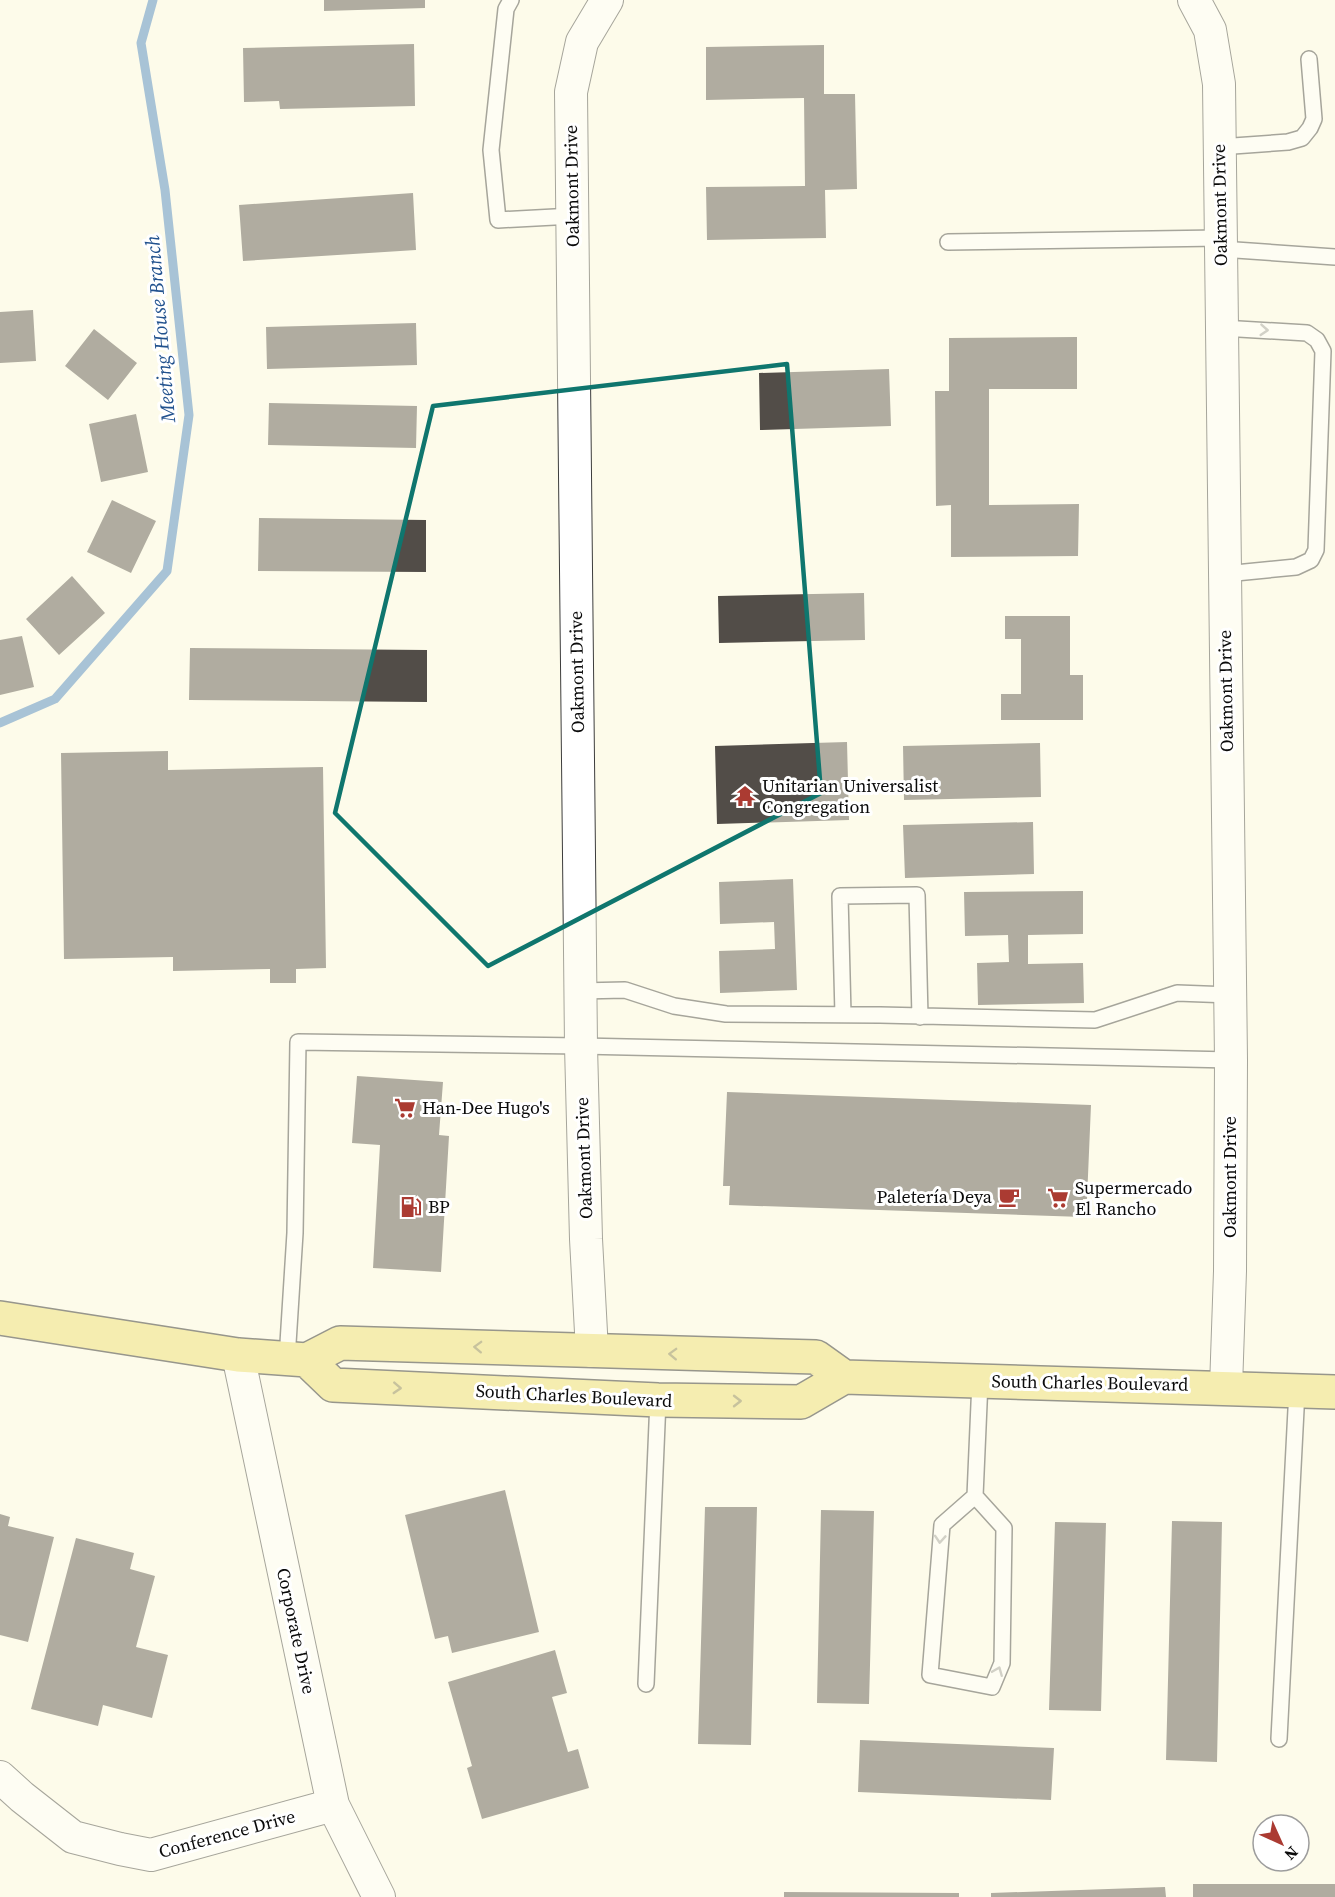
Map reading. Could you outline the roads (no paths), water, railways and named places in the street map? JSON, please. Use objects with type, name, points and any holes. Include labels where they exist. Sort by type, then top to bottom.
[{"type":"main road","points":[[0,1318],[238,1355],[297,1359],[340,1343],[816,1357],[844,1377]]},
{"type":"main road","points":[[354,1386],[368,1367],[386,1364],[552,1372],[583,1366],[590,1359],[592,1351]]},
{"type":"main road","points":[[658,1400],[662,1388],[671,1380],[706,1374],[773,1376],[786,1368],[795,1357]]},
{"type":"main road","name":"South Charles Boulevard","points":[[297,1359],[333,1385],[658,1400],[801,1402],[844,1377],[1335,1392]]},
{"type":"street","name":"Oakmont Drive","points":[[592,1351],[586,1239],[580,991],[571,92],[582,42],[607,0]]},
{"type":"street","name":"Oakmont Drive","points":[[1194,0],[1210,30],[1219,84],[1231,1060],[1230,1271],[1226,1387]]},
{"type":"street","name":"Corporate Drive","points":[[238,1355],[333,1805],[379,1897]]},
{"type":"street","name":"Conference Drive","points":[[0,1777],[73,1837],[151,1854],[333,1805]]},
{"type":"lane","points":[[511,0],[506,9],[491,150],[498,220],[573,216]]},
{"type":"lane","points":[[1219,147],[1288,142],[1302,138],[1314,119],[1309,59]]},
{"type":"lane","points":[[948,242],[1221,244],[1335,257]]},
{"type":"lane","points":[[1222,328],[1307,333],[1317,340],[1323,351],[1316,550],[1311,560],[1296,567],[1225,574]]},
{"type":"lane","points":[[843,1015],[840,896],[917,895],[920,1017]]},
{"type":"lane","points":[[580,991],[626,990],[674,1006],[726,1014],[1095,1020],[1177,993],[1230,995]]},
{"type":"lane","points":[[297,1359],[295,1233],[298,1042],[1231,1060]]},
{"type":"lane","points":[[975,1496],[942,1525],[930,1675],[992,1687],[1002,1663],[1004,1528],[975,1496],[980,1381]]},
{"type":"lane","points":[[1279,1739],[1297,1390]]},
{"type":"lane","points":[[646,1684],[658,1400]]},
{"type":"waterway","name":"Meeting House Branch","points":[[0,723],[55,699],[167,571],[189,415],[165,190],[141,43],[153,0]]},
{"type":"place","name":"Unitarian Universalist Congregation","points":[[745,796]]},
{"type":"place","name":"Han-Dee Hugo's","points":[[405,1108]]},
{"type":"place","name":"Paletería Deya","points":[[1009,1197]]},
{"type":"place","name":"Supermercado El Rancho","points":[[1058,1198]]},
{"type":"place","name":"BP","points":[[411,1207]]}]
